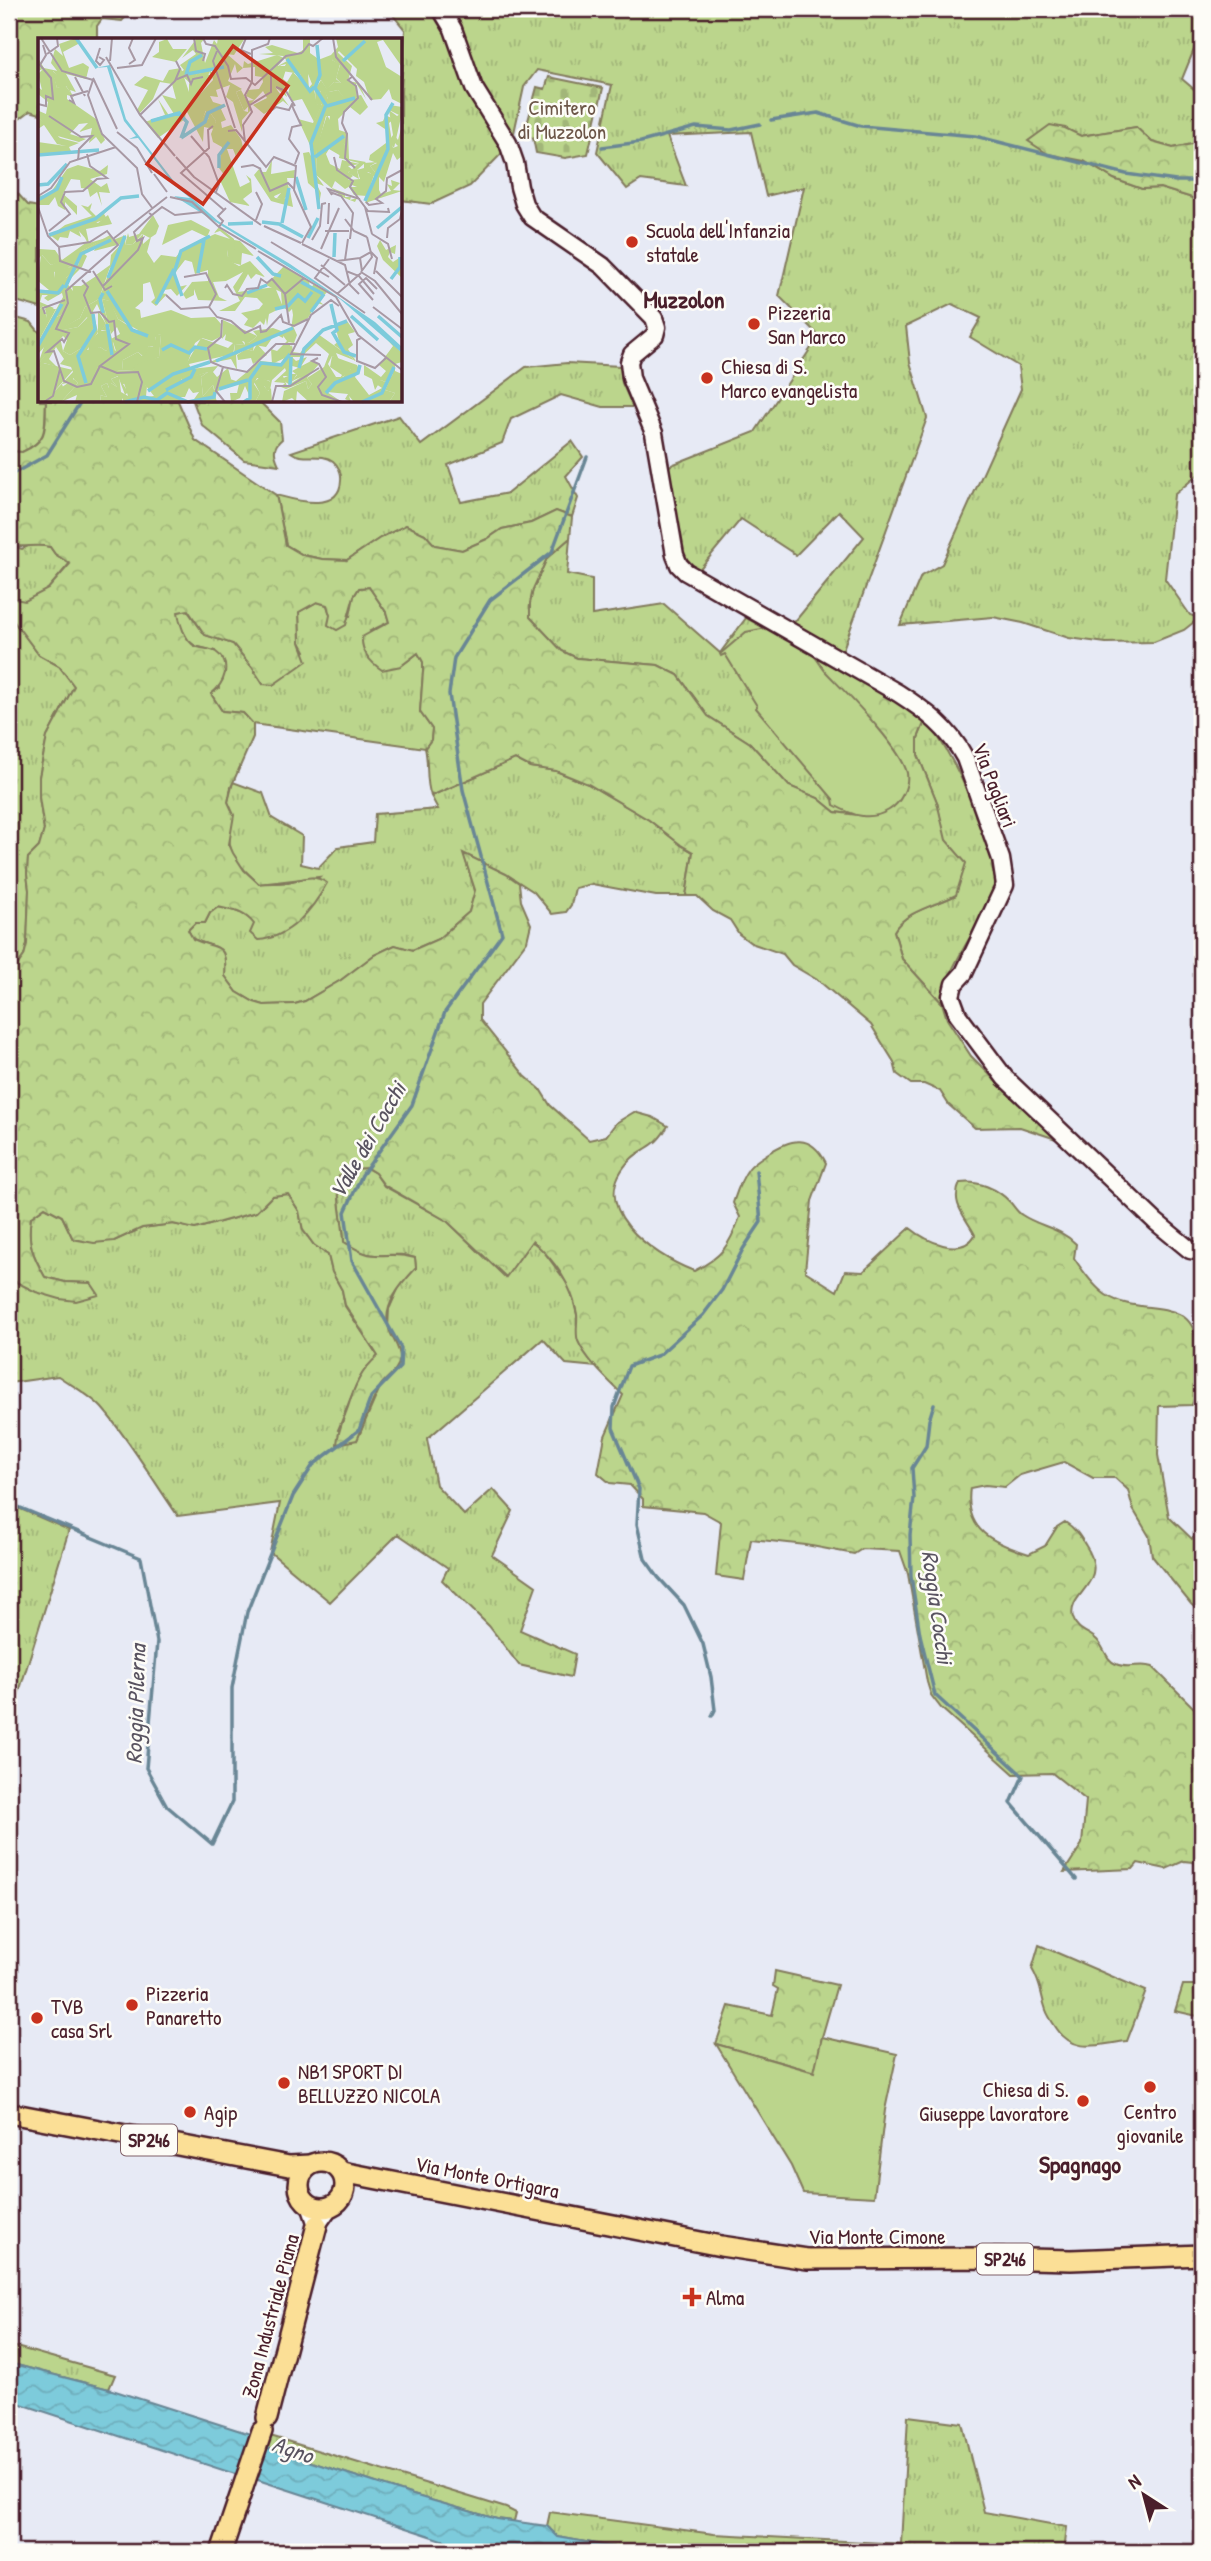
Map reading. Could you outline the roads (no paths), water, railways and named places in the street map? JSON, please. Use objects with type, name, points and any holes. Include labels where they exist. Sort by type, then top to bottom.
[{"type":"main road","name":"SP246","points":[[9,2113],[289,2166]]},
{"type":"main road","points":[[327,2162],[344,2180],[340,2200],[319,2207],[301,2196],[289,2166],[310,2165],[327,2162]]},
{"type":"main road","points":[[298,2184],[302,2173],[310,2165]]},
{"type":"main road","name":"Via Monte Ortigara","points":[[344,2180],[368,2178],[597,2222]]},
{"type":"main road","name":"Via Monte Cimone","points":[[597,2222],[775,2256],[807,2259],[1071,2260],[1202,2255]]},
{"type":"main road","name":"Zona Industriale Piana","points":[[221,2552],[264,2425],[317,2225]]},
{"type":"street","name":"Via Pagliari","points":[[441,9],[453,29],[474,88],[508,143],[521,195],[533,217],[603,266],[654,318],[657,327],[655,335],[632,354],[629,362],[631,378],[654,433],[679,565],[930,713],[958,744],[1001,859],[1004,885],[964,973],[954,984],[951,996],[958,1015],[1005,1078],[1156,1222],[1191,1250],[1202,1252]]},
{"type":"street","points":[[317,2225],[319,2207]]},
{"type":"water","points":[[9,2363],[109,2389],[250,2434],[238,2475],[9,2400]]},
{"type":"water","points":[[265,2447],[497,2519],[547,2526],[558,2537],[642,2552],[493,2552],[458,2545],[255,2479]]},
{"type":"waterway","points":[[771,120],[818,113],[861,126],[975,136],[1126,174],[1176,181],[1202,181]]},
{"type":"waterway","points":[[602,147],[641,142],[696,127],[731,130],[760,124]]},
{"type":"waterway","points":[[9,476],[47,455],[80,402]]},
{"type":"waterway","name":"Valle dei Cocchi","points":[[9,1503],[141,1558],[157,1642],[146,1768],[167,1806],[212,1844],[232,1802],[232,1688],[247,1612],[293,1496],[313,1465],[359,1430],[371,1397],[400,1367],[401,1348],[352,1261],[345,1212],[362,1175],[412,1105],[445,1012],[502,934],[463,790],[449,694],[454,658],[490,600],[552,552],[587,457]]},
{"type":"waterway","points":[[712,1716],[715,1710],[711,1677],[703,1644],[684,1605],[645,1559],[637,1524],[639,1489],[613,1428],[614,1407],[629,1366],[659,1355],[703,1315],[722,1290],[743,1249],[761,1222],[756,1171]]},
{"type":"waterway","name":"Roggia Cocchi","points":[[934,1404],[926,1446],[912,1468],[914,1498],[910,1535],[911,1576],[920,1635],[935,1695],[1023,1776],[1011,1803],[1076,1879]]},
{"type":"place","name":"Scuola dell'Infanzia statale","points":[[632,242]]},
{"type":"place","name":"Pizzeria San Marco","points":[[754,324]]},
{"type":"place","name":"Chiesa di S. Marco evangelista","points":[[707,378]]},
{"type":"place","name":"Pizzeria Panaretto","points":[[132,2005]]},
{"type":"place","name":"TVB casa Srl","points":[[37,2018]]},
{"type":"place","name":"NB1 SPORT DI BELLUZZO NICOLA","points":[[284,2083]]},
{"type":"place","name":"Centro giovanile","points":[[1150,2087]]},
{"type":"place","name":"Chiesa di S. Giuseppe lavoratore","points":[[1083,2101]]},
{"type":"place","name":"Agip","points":[[190,2112]]},
{"type":"place","name":"Alma","points":[[692,2297]]},
{"type":"district","name":"Muzzolon","points":[[684,299]]},
{"type":"district","name":"Spagnago","points":[[1080,2164]]},
{"type":"park label","name":"Cimitero di Muzzolon","points":[[562,119]]},
{"type":"water label","name":"Roggia Pilerna","points":[[135,1704]]},
{"type":"water label","name":"Agno","points":[[293,2449]]}]
